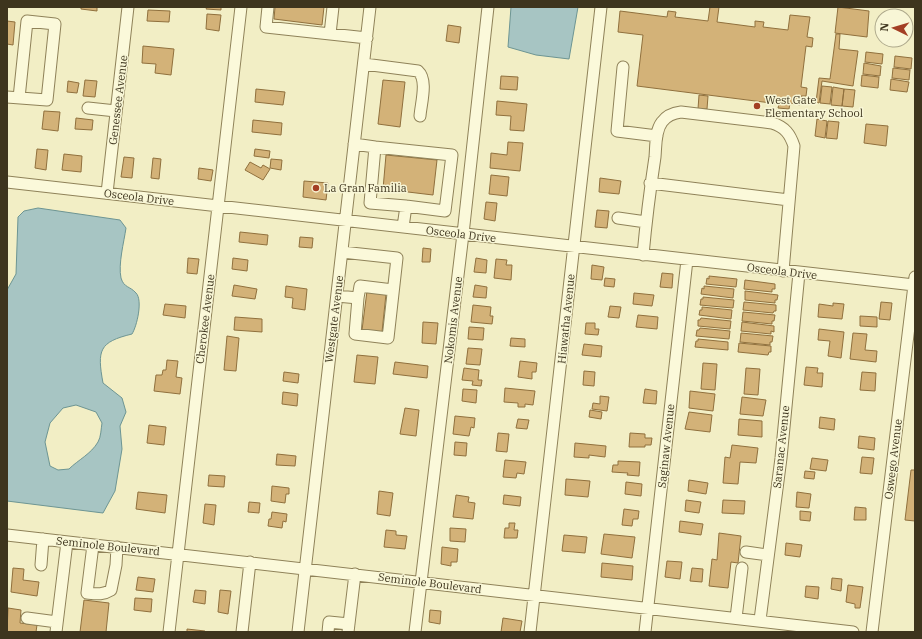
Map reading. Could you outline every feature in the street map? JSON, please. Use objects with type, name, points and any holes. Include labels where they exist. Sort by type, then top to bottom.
[{"type":"street","name":"Genessee Avenue","points":[[107,193],[128,7]]},
{"type":"street","name":"Cherokee Avenue","points":[[169,632],[241,7]]},
{"type":"street","points":[[268,7],[266,27],[366,38]]},
{"type":"street","points":[[330,34],[333,7]]},
{"type":"street","name":"Westgate Avenue","points":[[298,632],[370,7]]},
{"type":"street","name":"Nokomis Avenue","points":[[415,632],[463,234],[488,7]]},
{"type":"street","name":"Hiawatha Avenue","points":[[530,632],[601,7]]},
{"type":"street","points":[[7,97],[19,98],[47,100],[55,24],[27,21],[19,98]]},
{"type":"street","points":[[364,64],[418,71],[421,74],[423,86],[420,116]]},
{"type":"street","points":[[623,67],[617,131],[657,136]]},
{"type":"street","points":[[88,108],[116,111]]},
{"type":"street","points":[[643,255],[650,183],[658,130],[662,122],[667,117],[673,113],[681,112],[772,123],[786,130],[790,136],[794,146],[783,271]]},
{"type":"street","points":[[354,144],[452,155],[445,211],[370,203],[375,147]]},
{"type":"street","name":"Osceola Drive","points":[[7,182],[799,273],[915,281]]},
{"type":"street","points":[[650,183],[789,200]]},
{"type":"street","points":[[403,227],[406,206]]},
{"type":"street","points":[[618,218],[646,222]]},
{"type":"street","points":[[342,252],[397,258],[388,338],[355,334],[360,286],[393,290]]},
{"type":"street","name":"Saginaw Avenue","points":[[645,632],[687,260]]},
{"type":"street","name":"Saranac Avenue","points":[[760,620],[781,458],[799,273]]},
{"type":"street","name":"Oswego Avenue","points":[[872,632],[915,281]]},
{"type":"street","points":[[337,296],[358,298]]},
{"type":"street","name":"Seminole Boulevard","points":[[7,535],[355,574],[534,596],[760,620],[853,632]]},
{"type":"street","points":[[40,565],[43,539]]},
{"type":"street","points":[[27,618],[57,627],[67,542]]},
{"type":"street","points":[[93,545],[87,593],[98,594],[105,594],[111,590],[117,547]]},
{"type":"street","points":[[746,552],[768,555]]},
{"type":"street","points":[[242,632],[250,562]]},
{"type":"street","points":[[736,618],[742,568]]},
{"type":"street","points":[[328,632],[329,622],[349,628],[355,574]]},
{"type":"water","points":[[511,7],[578,7],[569,59],[536,55],[508,47]]},
{"type":"water","points":[[38,208],[120,220],[126,228],[120,272],[122,281],[125,285],[132,289],[138,296],[139,307],[136,325],[132,334],[113,340],[107,344],[101,355],[100,363],[103,383],[122,398],[126,412],[120,426],[122,449],[115,491],[103,513],[7,501],[7,290],[16,274],[18,217],[24,211]],"holes":[[[76,405],[96,412],[102,423],[100,438],[95,446],[69,469],[58,470],[50,466],[45,442],[50,423],[63,408]]]},
{"type":"building","points":[[81,7],[97,7],[97,11],[81,9]]},
{"type":"building","points":[[207,7],[221,7],[221,10],[206,9]]},
{"type":"building","points":[[275,7],[324,7],[322,25],[274,19]]},
{"type":"building","points":[[710,7],[719,7],[717,22],[755,27],[755,21],[764,22],[763,27],[788,30],[790,15],[810,17],[807,37],[813,38],[812,47],[806,46],[801,87],[807,88],[806,96],[801,96],[800,105],[790,103],[789,109],[778,108],[779,104],[637,86],[643,35],[618,32],[620,11],[667,17],[668,11],[676,12],[675,17],[708,21]]},
{"type":"building","points":[[838,7],[869,11],[867,37],[835,33]]},
{"type":"building","points":[[148,10],[170,11],[169,22],[147,21]]},
{"type":"building","points":[[207,14],[221,15],[219,31],[206,29]]},
{"type":"building","points":[[7,21],[15,22],[13,45],[7,44]]},
{"type":"building","points":[[448,25],[461,27],[459,43],[446,41]]},
{"type":"building","points":[[836,34],[840,34],[839,49],[858,51],[853,86],[822,81],[819,103],[816,102],[819,78],[830,79]]},
{"type":"building","points":[[143,46],[174,49],[171,75],[155,73],[156,64],[142,63]]},
{"type":"building","points":[[866,52],[883,54],[882,64],[865,62]]},
{"type":"building","points":[[895,56],[912,58],[911,69],[894,67]]},
{"type":"building","points":[[864,63],[881,66],[880,76],[863,74]]},
{"type":"building","points":[[893,68],[910,70],[909,80],[892,78]]},
{"type":"building","points":[[862,75],[879,77],[878,88],[861,86]]},
{"type":"building","points":[[501,76],[518,77],[517,90],[500,89]]},
{"type":"building","points":[[891,79],[909,82],[907,92],[890,90]]},
{"type":"building","points":[[85,80],[97,81],[95,97],[83,96]]},
{"type":"building","points":[[383,80],[405,82],[400,127],[378,124]]},
{"type":"building","points":[[68,81],[79,83],[77,93],[67,92]]},
{"type":"building","points":[[822,86],[832,87],[830,104],[820,103]]},
{"type":"building","points":[[833,87],[844,89],[842,106],[831,105]]},
{"type":"building","points":[[256,89],[285,92],[283,105],[255,102]]},
{"type":"building","points":[[844,89],[855,90],[853,107],[842,106]]},
{"type":"building","points":[[699,95],[708,96],[707,109],[698,109]]},
{"type":"building","points":[[497,101],[527,104],[524,131],[510,130],[511,116],[496,115]]},
{"type":"building","points":[[44,111],[60,112],[58,131],[42,129]]},
{"type":"building","points":[[76,118],[93,120],[92,130],[75,129]]},
{"type":"building","points":[[817,119],[827,121],[825,138],[815,136]]},
{"type":"building","points":[[253,120],[282,123],[281,135],[252,132]]},
{"type":"building","points":[[828,121],[839,122],[837,139],[826,138]]},
{"type":"building","points":[[866,124],[888,126],[886,146],[864,143]]},
{"type":"building","points":[[508,142],[523,143],[520,171],[490,168],[491,153],[507,155]]},
{"type":"building","points":[[37,149],[48,150],[46,170],[35,168]]},
{"type":"building","points":[[255,149],[270,151],[269,158],[254,156]]},
{"type":"building","points":[[64,154],[82,156],[81,172],[62,170]]},
{"type":"building","points":[[386,155],[437,160],[433,195],[383,189]]},
{"type":"building","points":[[124,157],[134,158],[132,178],[121,177]]},
{"type":"building","points":[[153,158],[161,159],[159,179],[151,178]]},
{"type":"building","points":[[271,159],[282,160],[281,170],[270,168]]},
{"type":"building","points":[[250,162],[261,168],[263,165],[270,169],[263,180],[245,170]]},
{"type":"building","points":[[199,168],[213,170],[211,181],[198,179]]},
{"type":"building","points":[[491,175],[509,177],[507,196],[489,194]]},
{"type":"building","points":[[600,178],[621,181],[619,194],[599,192]]},
{"type":"building","name":"La Gran Familia","points":[[304,181],[328,183],[326,200],[303,197]]},
{"type":"building","points":[[486,202],[497,203],[495,221],[484,219]]},
{"type":"building","points":[[597,210],[609,211],[607,228],[595,227]]},
{"type":"building","points":[[240,232],[268,235],[267,245],[239,242]]},
{"type":"building","points":[[300,237],[313,238],[312,248],[299,247]]},
{"type":"building","points":[[423,248],[431,249],[430,262],[422,262]]},
{"type":"building","points":[[188,258],[199,259],[197,274],[187,273]]},
{"type":"building","points":[[233,258],[248,260],[247,271],[232,269]]},
{"type":"building","points":[[476,258],[487,260],[486,273],[474,272]]},
{"type":"building","points":[[496,259],[507,260],[506,265],[512,265],[511,280],[494,278]]},
{"type":"building","points":[[592,265],[604,267],[602,280],[591,279]]},
{"type":"building","points":[[662,273],[673,274],[672,288],[660,287]]},
{"type":"building","points":[[709,276],[737,279],[736,287],[706,284]]},
{"type":"building","points":[[605,278],[615,279],[614,287],[604,286]]},
{"type":"building","points":[[745,280],[775,284],[775,289],[772,289],[772,292],[744,289]]},
{"type":"building","points":[[234,285],[257,289],[255,299],[232,296]]},
{"type":"building","points":[[475,285],[487,287],[486,298],[473,297]]},
{"type":"building","points":[[286,286],[307,289],[305,310],[292,308],[293,298],[285,297]]},
{"type":"building","points":[[704,286],[734,289],[733,298],[701,294]]},
{"type":"building","points":[[367,291],[386,294],[382,332],[362,330]]},
{"type":"building","points":[[745,291],[778,295],[777,300],[775,300],[775,303],[745,300]]},
{"type":"building","points":[[634,293],[654,295],[652,306],[633,304]]},
{"type":"building","points":[[703,297],[734,300],[733,308],[700,305]]},
{"type":"building","points":[[744,302],[776,305],[776,311],[773,313],[743,310]]},
{"type":"building","points":[[881,302],[892,303],[890,320],[879,319]]},
{"type":"building","points":[[833,303],[844,304],[842,319],[818,317],[819,304],[833,306]]},
{"type":"building","points":[[165,304],[186,306],[185,318],[163,315]]},
{"type":"building","points":[[473,305],[491,307],[490,316],[493,316],[492,324],[471,322]]},
{"type":"building","points":[[610,306],[621,307],[619,318],[608,317]]},
{"type":"building","points":[[702,307],[732,310],[731,319],[699,315]]},
{"type":"building","points":[[743,312],[775,315],[774,321],[772,321],[772,324],[742,321]]},
{"type":"building","points":[[638,315],[658,317],[657,329],[636,327]]},
{"type":"building","points":[[860,316],[877,317],[877,327],[860,326]]},
{"type":"building","points":[[235,317],[262,319],[262,332],[234,330]]},
{"type":"building","points":[[701,318],[731,321],[730,329],[698,326],[698,320]]},
{"type":"building","points":[[423,322],[438,323],[436,344],[422,343]]},
{"type":"building","points":[[742,322],[774,326],[774,332],[771,331],[771,334],[741,331]]},
{"type":"building","points":[[586,323],[595,323],[595,329],[599,329],[598,335],[585,334]]},
{"type":"building","points":[[469,327],[484,328],[483,340],[468,339]]},
{"type":"building","points":[[700,328],[730,331],[729,339],[696,336],[697,330]]},
{"type":"building","points":[[819,329],[844,332],[841,358],[828,356],[830,341],[818,340]]},
{"type":"building","points":[[741,333],[773,336],[772,342],[770,342],[770,345],[740,342]]},
{"type":"building","points":[[853,333],[867,334],[865,350],[877,351],[876,362],[850,359]]},
{"type":"building","points":[[227,336],[239,338],[236,371],[224,370]]},
{"type":"building","points":[[511,338],[525,339],[525,347],[510,346]]},
{"type":"building","points":[[698,339],[728,342],[728,350],[695,347]]},
{"type":"building","points":[[739,343],[771,346],[771,352],[769,352],[768,355],[738,352]]},
{"type":"building","points":[[584,344],[602,346],[601,357],[582,355]]},
{"type":"building","points":[[468,348],[482,349],[480,365],[466,364]]},
{"type":"building","points":[[357,355],[378,357],[375,384],[354,382]]},
{"type":"building","points":[[167,360],[178,361],[176,377],[182,378],[180,394],[154,391],[156,375],[162,375],[163,370],[166,370]]},
{"type":"building","points":[[520,361],[537,363],[536,372],[532,372],[532,379],[518,377]]},
{"type":"building","points":[[395,362],[428,366],[427,378],[393,374]]},
{"type":"building","points":[[703,363],[717,364],[715,390],[701,389]]},
{"type":"building","points":[[806,367],[818,368],[817,373],[823,373],[822,387],[804,385]]},
{"type":"building","points":[[464,368],[479,370],[478,380],[482,380],[481,386],[472,385],[473,381],[462,380]]},
{"type":"building","points":[[746,368],[760,369],[758,395],[744,394]]},
{"type":"building","points":[[584,371],[595,372],[594,386],[583,385]]},
{"type":"building","points":[[284,372],[299,374],[298,383],[283,381]]},
{"type":"building","points":[[862,372],[876,373],[875,391],[860,390]]},
{"type":"building","points":[[505,388],[535,391],[533,405],[525,404],[525,407],[518,407],[518,403],[504,402]]},
{"type":"building","points":[[463,389],[477,390],[476,403],[462,401]]},
{"type":"building","points":[[645,389],[657,391],[656,404],[643,403]]},
{"type":"building","points":[[690,391],[715,394],[713,411],[689,408]]},
{"type":"building","points":[[283,392],[298,394],[297,406],[282,404]]},
{"type":"building","points":[[600,396],[609,397],[607,411],[592,409],[593,403],[600,404]]},
{"type":"building","points":[[742,397],[766,400],[763,416],[740,414]]},
{"type":"building","points":[[405,408],[419,410],[416,436],[400,434]]},
{"type":"building","points":[[590,410],[602,412],[601,419],[589,417]]},
{"type":"building","points":[[689,412],[712,415],[710,432],[685,429]]},
{"type":"building","points":[[455,416],[475,418],[474,428],[471,427],[469,436],[453,434]]},
{"type":"building","points":[[820,417],[835,419],[834,430],[819,428]]},
{"type":"building","points":[[518,419],[529,420],[527,429],[516,428]]},
{"type":"building","points":[[739,419],[762,421],[762,437],[738,435]]},
{"type":"building","points":[[149,425],[166,427],[164,445],[147,443]]},
{"type":"building","points":[[498,433],[509,434],[507,452],[496,451]]},
{"type":"building","points":[[630,433],[645,434],[645,438],[652,438],[651,445],[645,445],[645,447],[629,447]]},
{"type":"building","points":[[859,436],[875,438],[874,450],[858,448]]},
{"type":"building","points":[[455,442],[467,443],[466,456],[454,455]]},
{"type":"building","points":[[575,443],[606,446],[605,457],[589,455],[589,458],[574,457]]},
{"type":"building","points":[[732,445],[758,448],[756,463],[740,462],[738,484],[723,483],[725,457],[730,458]]},
{"type":"building","points":[[277,454],[296,456],[295,466],[276,465]]},
{"type":"building","points":[[862,457],[874,458],[872,474],[860,473]]},
{"type":"building","points":[[812,458],[828,460],[826,471],[810,469]]},
{"type":"building","points":[[505,460],[526,462],[524,474],[517,473],[516,478],[503,477]]},
{"type":"building","points":[[618,461],[640,462],[639,476],[627,475],[628,473],[612,472],[613,465],[618,465]]},
{"type":"building","points":[[911,470],[915,470],[915,521],[905,520]]},
{"type":"building","points":[[805,471],[815,472],[814,479],[804,478]]},
{"type":"building","points":[[209,475],[225,476],[224,487],[208,486]]},
{"type":"building","points":[[566,479],[590,481],[588,497],[565,495]]},
{"type":"building","points":[[689,480],[708,483],[706,494],[688,491]]},
{"type":"building","points":[[626,482],[642,484],[641,496],[625,494]]},
{"type":"building","points":[[272,486],[289,488],[289,494],[286,494],[285,503],[271,501]]},
{"type":"building","points":[[379,491],[393,493],[390,516],[377,514]]},
{"type":"building","points":[[138,492],[167,495],[165,513],[136,509]]},
{"type":"building","points":[[797,492],[811,494],[809,508],[796,507]]},
{"type":"building","points":[[456,495],[469,497],[468,502],[475,503],[473,519],[453,517]]},
{"type":"building","points":[[504,495],[521,497],[520,506],[503,504]]},
{"type":"building","points":[[686,500],[701,502],[699,513],[685,511]]},
{"type":"building","points":[[723,500],[745,501],[744,514],[722,513]]},
{"type":"building","points":[[249,502],[260,503],[259,513],[248,512]]},
{"type":"building","points":[[205,504],[216,505],[214,525],[203,523]]},
{"type":"building","points":[[855,507],[866,508],[866,520],[854,520]]},
{"type":"building","points":[[624,509],[639,511],[638,519],[633,519],[632,526],[622,525]]},
{"type":"building","points":[[800,511],[811,512],[810,521],[800,520]]},
{"type":"building","points":[[272,512],[287,514],[286,522],[283,521],[282,528],[268,526]]},
{"type":"building","points":[[680,521],[703,524],[701,535],[679,532]]},
{"type":"building","points":[[509,523],[515,523],[514,530],[518,530],[517,538],[504,538],[505,528],[509,528]]},
{"type":"building","points":[[450,528],[466,529],[465,542],[450,541]]},
{"type":"building","points":[[386,530],[396,531],[396,535],[407,536],[405,549],[384,547]]},
{"type":"building","points":[[719,533],[741,536],[738,563],[731,562],[728,588],[709,586],[712,559],[717,560]]},
{"type":"building","points":[[604,534],[635,537],[632,558],[601,554]]},
{"type":"building","points":[[564,535],[587,537],[585,553],[562,551]]},
{"type":"building","points":[[786,543],[802,545],[800,557],[785,555]]},
{"type":"building","points":[[442,547],[458,549],[457,562],[451,562],[451,566],[441,564]]},
{"type":"building","points":[[667,561],[682,562],[680,579],[665,577]]},
{"type":"building","points":[[602,563],[633,566],[632,580],[601,577]]},
{"type":"building","points":[[13,568],[24,569],[23,580],[39,582],[37,596],[11,592]]},
{"type":"building","points":[[692,568],[703,569],[702,582],[690,581]]},
{"type":"building","points":[[138,577],[155,579],[153,592],[136,590]]},
{"type":"building","points":[[832,578],[842,579],[841,591],[831,589]]},
{"type":"building","points":[[848,585],[863,587],[860,608],[855,608],[855,604],[846,602]]},
{"type":"building","points":[[806,586],[819,587],[818,599],[805,597]]},
{"type":"building","points":[[195,590],[206,591],[205,604],[193,602]]},
{"type":"building","points":[[220,590],[231,591],[228,614],[218,612]]},
{"type":"building","points":[[135,598],[152,599],[151,612],[134,610]]},
{"type":"building","points":[[84,600],[109,603],[106,632],[80,632]]},
{"type":"building","points":[[8,608],[21,610],[20,623],[37,625],[36,632],[7,632]]},
{"type":"building","points":[[430,610],[441,611],[440,624],[429,622]]},
{"type":"building","points":[[503,618],[522,621],[520,632],[501,632]]},
{"type":"building","points":[[187,629],[205,631],[205,632],[187,632]]},
{"type":"place","name":"West Gate Elementary School","points":[[757,106]]},
{"type":"place","name":"La Gran Familia","points":[[316,188]]}]
